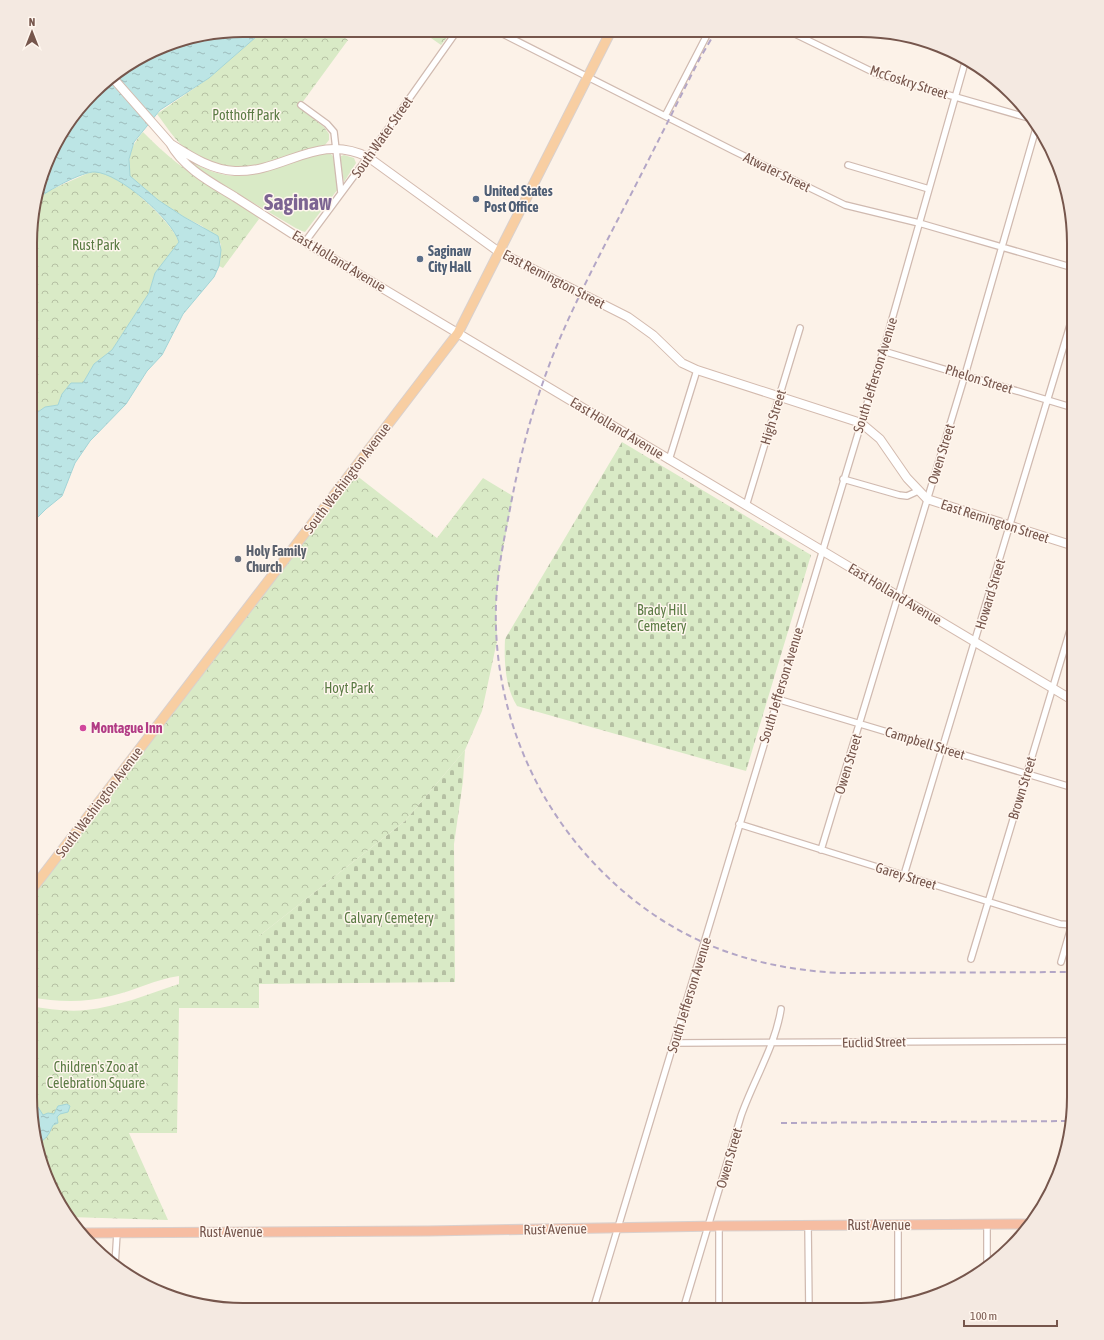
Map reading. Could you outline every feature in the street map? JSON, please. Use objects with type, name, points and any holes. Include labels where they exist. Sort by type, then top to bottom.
[{"type":"highway","name":"Rust Avenue","points":[[88,1233],[1023,1224]]},
{"type":"main road","name":"South Washington Avenue","points":[[37,883],[458,333],[607,37]]},
{"type":"main road","points":[[116,81],[170,143]]},
{"type":"main road","name":"East Remington Street","points":[[170,143],[195,158],[216,168],[233,171],[250,171],[268,167],[316,150],[336,148],[358,152],[368,157],[499,252],[628,317],[653,335],[682,363],[697,370],[861,423],[880,439],[907,478],[927,499],[1067,544]]},
{"type":"main road","name":"East Holland Avenue","points":[[170,143],[174,152],[183,162],[204,178],[305,242],[1067,697]]},
{"type":"street","name":"South Water Street","points":[[305,242],[368,157],[453,37]]},
{"type":"street","name":"Atwater Street","points":[[509,37],[845,205],[919,223],[1067,266]]},
{"type":"street","points":[[665,116],[706,37]]},
{"type":"street","name":"McCoskry Street","points":[[801,37],[879,75],[1023,116]]},
{"type":"street","name":"South Jefferson Avenue","points":[[595,1303],[843,479],[883,351],[964,65]]},
{"type":"street","points":[[301,105],[332,129],[335,135],[341,193]]},
{"type":"street","name":"Owen Street","points":[[821,850],[966,375],[1035,133]]},
{"type":"street","points":[[848,165],[929,189]]},
{"type":"street","name":"High Street","points":[[746,506],[800,328]]},
{"type":"street","name":"Howard Street","points":[[904,875],[976,642],[1067,336]]},
{"type":"street","name":"Phelon Street","points":[[883,351],[1067,406]]},
{"type":"street","points":[[669,460],[697,370]]},
{"type":"street","points":[[843,479],[899,495],[907,496],[918,491]]},
{"type":"street","name":"Brown Street","points":[[971,959],[1067,640]]},
{"type":"street","name":"Campbell Street","points":[[777,699],[1067,786]]},
{"type":"street","name":"Garey Street","points":[[739,824],[1060,924],[1067,925]]},
{"type":"street","points":[[1061,962],[1067,942]]},
{"type":"street","name":"Owen Street","points":[[686,1303],[747,1099],[771,1043],[781,1010]]},
{"type":"street","name":"Euclid Street","points":[[674,1044],[1067,1041]]},
{"type":"street","points":[[987,1224],[987,1259]]},
{"type":"street","points":[[808,1225],[809,1303]]},
{"type":"street","points":[[898,1225],[898,1299]]},
{"type":"street","points":[[719,1226],[719,1303]]},
{"type":"street","points":[[115,1258],[117,1233]]},
{"type":"green space","name":"Potthoff Park","points":[[256,37],[344,37],[348,40],[299,107],[324,127],[329,134],[329,140],[325,145],[273,161],[250,166],[228,166],[206,161],[186,149],[171,133],[157,114],[209,78]]},
{"type":"green space","points":[[430,37],[447,37],[441,45]]},
{"type":"green space","points":[[143,132],[168,156],[186,170],[215,190],[244,206],[259,219],[223,268],[219,266],[221,244],[202,226],[184,217],[158,200],[130,176],[129,163],[131,152],[135,143]]},
{"type":"green space","points":[[321,154],[331,154],[334,158],[338,189],[305,232],[299,230],[210,177],[185,158],[205,169],[223,175],[239,176],[269,170]]},
{"type":"green space","points":[[344,155],[354,158],[356,163],[344,182],[340,159],[341,156]]},
{"type":"green space","name":"Rust Park","points":[[93,171],[105,174],[126,185],[159,214],[175,234],[179,242],[155,273],[149,293],[112,350],[94,364],[83,383],[62,394],[58,405],[45,407],[37,413],[37,230],[43,195]]},
{"type":"green space","name":"Brady Hill Cemetery","points":[[622,442],[811,555],[746,771],[517,706],[513,699],[506,674],[505,639]]},
{"type":"green space","name":"Hoyt Park","points":[[352,472],[437,538],[483,478],[513,496],[500,565],[496,605],[497,641],[482,711],[465,750],[405,821],[259,936],[259,1008],[179,1008],[177,1133],[129,1133],[168,1220],[77,1217],[65,1200],[58,1188],[48,1163],[39,1124],[37,1110],[37,1007],[72,1011],[109,1006],[133,1000],[179,984],[179,976],[120,994],[91,1000],[60,1001],[37,998],[37,883]]},
{"type":"green space","name":"Calvary Cemetery","points":[[465,750],[463,781],[454,844],[455,982],[259,984],[259,936],[405,821]]},
{"type":"water","points":[[230,37],[256,37],[209,78],[160,110],[134,142],[129,159],[130,176],[158,200],[184,217],[218,236],[221,250],[219,266],[214,277],[183,314],[162,355],[147,371],[126,404],[90,441],[75,463],[62,496],[37,518],[37,413],[45,407],[58,405],[62,394],[71,383],[83,383],[94,364],[112,350],[149,293],[155,273],[179,242],[174,232],[156,210],[130,189],[105,174],[95,172],[82,175],[43,195],[58,152],[88,107],[107,88],[152,58],[177,48],[203,41]]},
{"type":"water","points":[[67,1104],[70,1106],[68,1112],[60,1114],[57,1117],[58,1123],[53,1125],[47,1137],[42,1141],[37,1107],[43,1115],[48,1113],[54,1114],[58,1106]]},
{"type":"railway","points":[[712,37],[700,58],[576,303],[550,364],[527,433],[515,482],[503,548],[496,605],[497,640],[501,674],[508,708],[518,741],[532,773],[548,803],[568,832],[590,859],[616,885],[644,908],[673,927],[703,942],[735,955],[768,964],[803,970],[840,973],[1067,972]]},
{"type":"railway","points":[[781,1123],[1065,1121]]},
{"type":"place","name":"United States Post Office","points":[[476,199]]},
{"type":"place","name":"Saginaw City Hall","points":[[420,259]]},
{"type":"place","name":"Holy Family Church","points":[[238,559]]},
{"type":"place","name":"Montague Inn","points":[[83,728]]},
{"type":"district","name":"Saginaw","points":[[298,202]]},
{"type":"park label","name":"Children's Zoo at Celebration Square","points":[[96,1076]]}]
